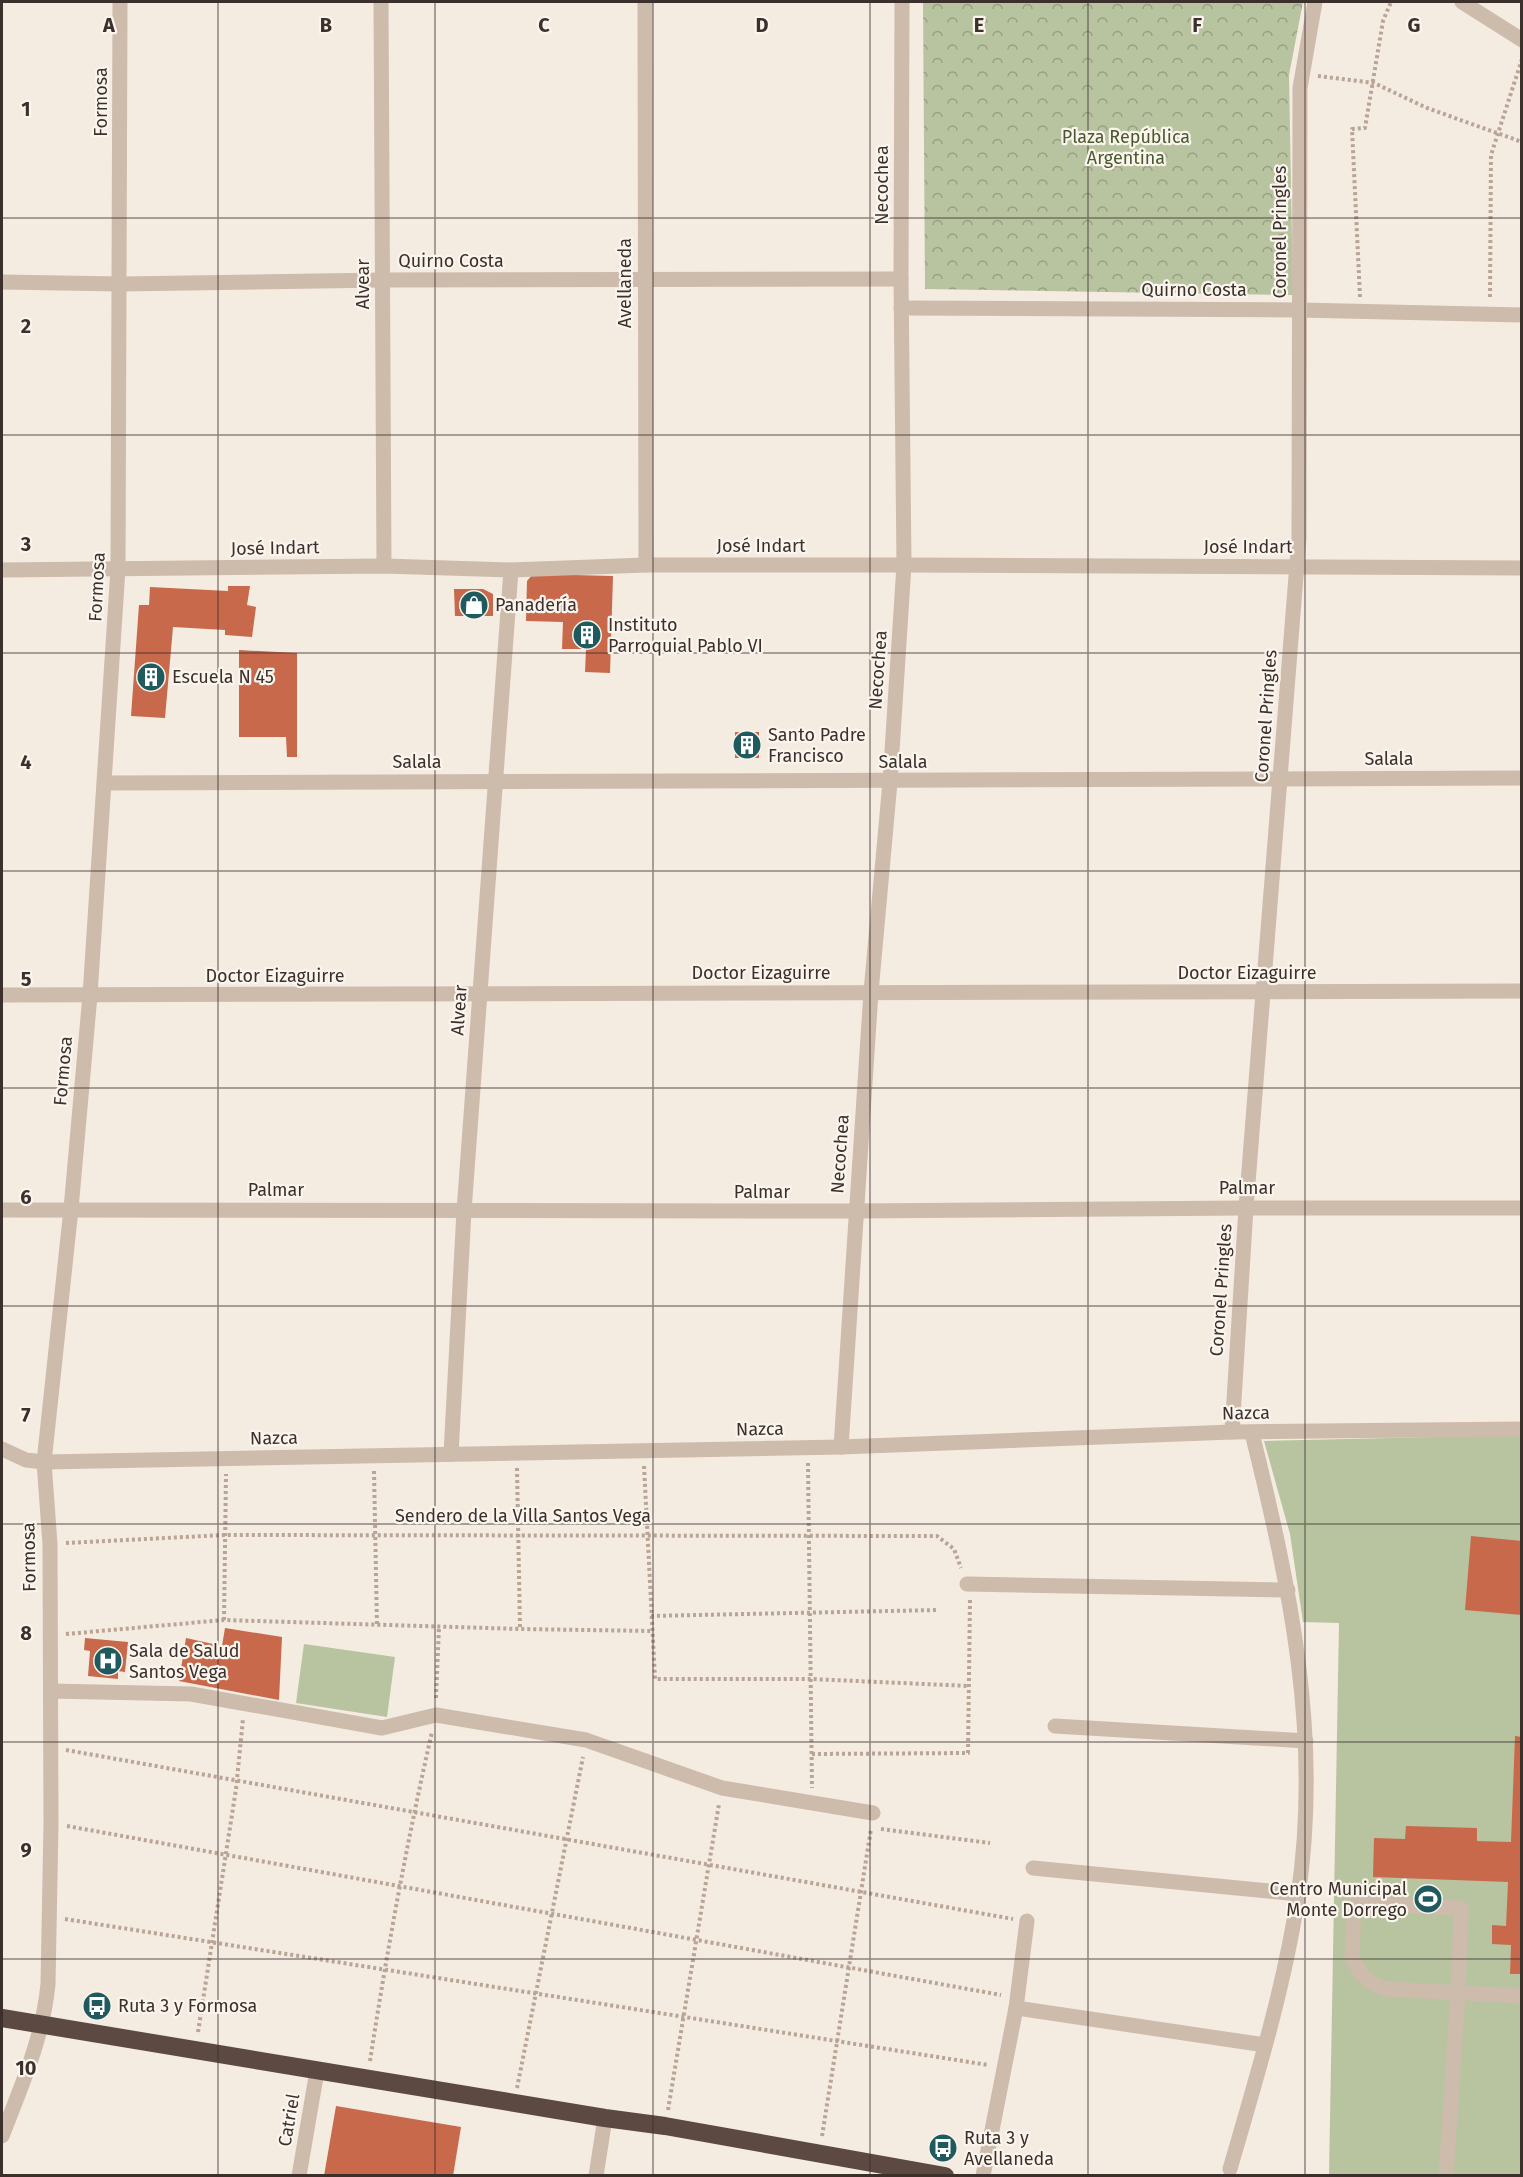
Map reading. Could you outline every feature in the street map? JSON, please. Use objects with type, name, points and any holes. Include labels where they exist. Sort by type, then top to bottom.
[{"type":"highway","points":[[2,2018],[367,2080],[665,2126],[874,2162],[899,2172],[945,2175]]},
{"type":"street","name":"Formosa","points":[[2,2136],[42,2025],[48,1984],[51,1824],[50,1544],[44,1462],[71,1209],[90,995],[118,569],[120,2]]},
{"type":"street","name":"Alvear","points":[[381,2],[384,566]]},
{"type":"street","name":"Avellaneda","points":[[645,2],[646,565]]},
{"type":"street","name":"Necochea","points":[[841,1447],[871,992],[890,782],[904,565],[901,308],[902,2]]},
{"type":"street","name":"Coronel Pringles","points":[[1232,1432],[1246,1208],[1299,538],[1300,108],[1315,2]]},
{"type":"street","points":[[1462,2],[1521,40]]},
{"type":"street","name":"Quirno Costa","points":[[2,282],[120,284],[383,280],[901,279]]},
{"type":"street","name":"Quirno Costa","points":[[901,308],[1299,310],[1521,315]]},
{"type":"street","name":"José Indart","points":[[2,570],[384,566],[511,570],[646,565],[1521,568]]},
{"type":"street","name":"Alvear","points":[[451,1454],[464,1210],[511,570]]},
{"type":"street","name":"Salala","points":[[105,783],[1521,778]]},
{"type":"street","name":"Doctor Eizaguirre","points":[[2,995],[1521,991]]},
{"type":"street","name":"Palmar","points":[[2,1210],[856,1211],[1521,1208]]},
{"type":"street","name":"Nazca","points":[[2,1449],[26,1460],[44,1462],[841,1447],[1232,1432],[1521,1429]]},
{"type":"street","points":[[1230,2169],[1280,1995],[1299,1894],[1305,1814],[1306,1741],[1303,1687],[1277,1535],[1252,1433]]},
{"type":"street","points":[[967,1584],[1288,1590]]},
{"type":"street","points":[[51,1691],[191,1694],[382,1728],[436,1716],[586,1740],[722,1788],[812,1803],[872,1820]]},
{"type":"street","points":[[1054,1726],[1306,1741]]},
{"type":"street","points":[[1033,1868],[1299,1894]]},
{"type":"street","points":[[1446,2175],[1458,1993],[1461,1908],[1354,1904],[1352,1957],[1362,1975],[1372,1983],[1386,1989],[1458,1993],[1521,1996]]},
{"type":"street","points":[[983,2175],[1017,2003],[1027,1921]]},
{"type":"street","points":[[1017,2003],[1266,2045]]},
{"type":"street","name":"Catriel","points":[[299,2175],[317,2071]]},
{"type":"street","points":[[596,2175],[605,2118]]},
{"type":"path","points":[[1360,311],[1352,129],[1365,128],[1383,21],[1391,2]]},
{"type":"path","points":[[1490,297],[1491,155],[1521,59]]},
{"type":"path","points":[[1303,74],[1374,83],[1427,108],[1521,142]]},
{"type":"path","points":[[808,1447],[812,1803]]},
{"type":"path","points":[[643,1450],[655,1679],[811,1679],[969,1686]]},
{"type":"path","points":[[517,1453],[520,1629]]},
{"type":"path","points":[[374,1455],[377,1625]]},
{"type":"path","points":[[224,1620],[226,1458]]},
{"type":"path","name":"Sendero de la Villa Santos Vega","points":[[50,1544],[225,1535],[937,1536],[954,1549],[967,1584],[971,1605],[968,1754],[812,1754]]},
{"type":"path","points":[[651,1616],[938,1610]]},
{"type":"path","points":[[50,1635],[224,1620],[652,1631]]},
{"type":"path","points":[[367,2080],[384,1969],[414,1812],[436,1716],[439,1627]]},
{"type":"path","points":[[195,2051],[236,1780],[245,1703]]},
{"type":"path","points":[[514,2103],[586,1740]]},
{"type":"path","points":[[51,1747],[1027,1921]]},
{"type":"path","points":[[665,2126],[722,1788]]},
{"type":"path","points":[[819,2154],[872,1820],[990,1843]]},
{"type":"path","points":[[51,1824],[849,1967],[1017,2003]]},
{"type":"path","points":[[50,1917],[1003,2067]]},
{"type":"green space","name":"Plaza República Argentina","points":[[923,2],[1303,2],[1289,75],[1293,295],[925,289]]},
{"type":"green space","points":[[1150,116],[1202,117],[1200,145],[1146,145]]},
{"type":"green space","name":"Centro Municipal Monte Dorrego","points":[[1521,1435],[1521,2175],[1329,2175],[1339,1623],[1303,1622],[1290,1534],[1264,1441]]},
{"type":"green space","points":[[304,1644],[395,1657],[387,1717],[296,1703]]},
{"type":"building","name":"Instituto Parroquial Pablo VI","points":[[533,574],[613,576],[610,673],[585,672],[586,649],[562,649],[563,622],[526,621],[527,581]]},
{"type":"building","name":"Escuela N 45","points":[[228,586],[250,586],[247,605],[256,607],[252,637],[225,635],[225,630],[173,627],[165,718],[131,716],[139,605],[149,605],[150,587],[228,591]]},
{"type":"building","name":"Panadería","points":[[454,589],[483,589],[493,594],[493,616],[455,616]]},
{"type":"building","points":[[239,650],[297,653],[297,757],[287,757],[286,737],[239,737]]},
{"type":"building","name":"Santo Padre Francisco","points":[[735,732],[759,732],[759,758],[735,758]]},
{"type":"building","points":[[1471,1536],[1522,1541],[1522,1615],[1465,1610]]},
{"type":"building","points":[[225,1628],[282,1637],[279,1700],[179,1681],[186,1638],[222,1646]]},
{"type":"building","name":"Sala de Salud Santos Vega","points":[[85,1638],[128,1642],[125,1672],[118,1671],[118,1679],[88,1676],[90,1651],[84,1650]]},
{"type":"building","points":[[1515,1736],[1522,1737],[1522,1974],[1510,1974],[1511,1945],[1492,1944],[1492,1925],[1506,1926],[1508,1882],[1373,1877],[1374,1838],[1405,1839],[1406,1826],[1477,1828],[1477,1841],[1511,1842]]},
{"type":"building","points":[[336,2106],[461,2127],[453,2176],[324,2176]]},
{"type":"place","name":"Panadería","points":[[474,605]]},
{"type":"place","name":"Instituto Parroquial Pablo VI","points":[[587,635]]},
{"type":"place","name":"Escuela N 45","points":[[151,677]]},
{"type":"place","name":"Santo Padre Francisco","points":[[747,745]]},
{"type":"place","name":"Sala de Salud Santos Vega","points":[[108,1661]]},
{"type":"place","name":"Centro Municipal Monte Dorrego","points":[[1428,1899]]},
{"type":"place","name":"Ruta 3 y Formosa","points":[[97,2006]]},
{"type":"place","name":"Ruta 3 y Avellaneda","points":[[943,2148]]}]
